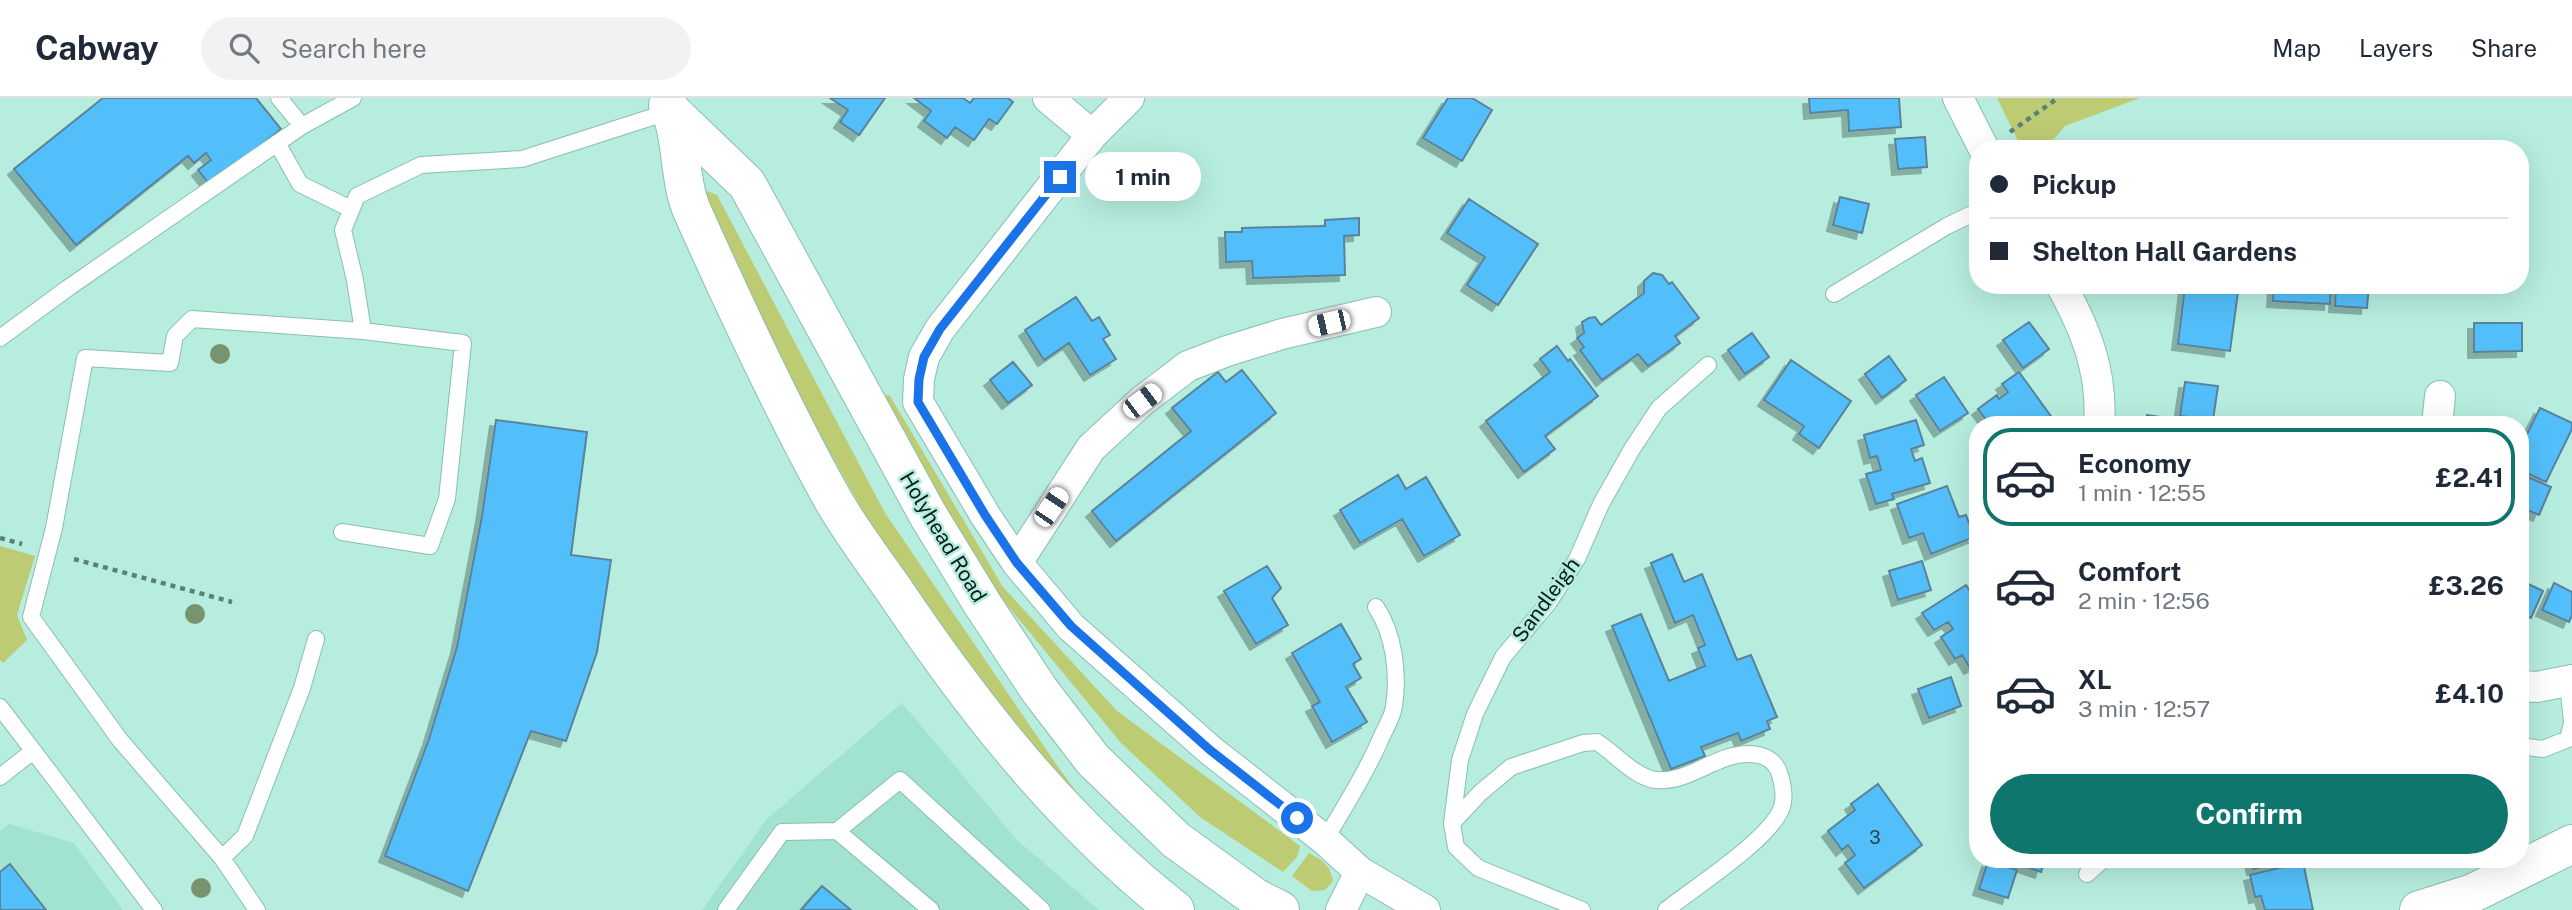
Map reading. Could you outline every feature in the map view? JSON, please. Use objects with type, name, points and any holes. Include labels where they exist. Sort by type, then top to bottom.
[{"type":"main road","points":[[668,104],[688,203],[745,327],[833,500],[929,643],[1008,744],[1084,830],[1128,872],[1175,910]]},
{"type":"main road","name":"Holyhead Road","points":[[668,104],[747,184],[928,515],[983,605],[1062,720],[1093,760],[1176,841],[1256,898],[1280,910]]},
{"type":"main road","points":[[2529,867],[2572,844]]},
{"type":"main road","points":[[2419,910],[2466,901],[2527,868]]},
{"type":"street","points":[[1048,98],[1093,135]]},
{"type":"street","points":[[1129,98],[1093,135],[940,329],[924,357],[918,402],[985,515],[1017,563],[1071,626],[1210,750],[1325,840],[1360,872],[1425,910]]},
{"type":"street","points":[[1958,98],[1979,140]]},
{"type":"street","points":[[2066,294],[2084,332],[2097,371],[2099,416]]},
{"type":"street","points":[[1017,563],[1091,448],[1142,401],[1188,366],[1282,334],[1376,312]]},
{"type":"street","points":[[2529,687],[2570,681]]},
{"type":"street","points":[[1341,910],[1360,872]]},
{"type":"lane","points":[[279,98],[302,126]]},
{"type":"lane","points":[[0,338],[302,126],[353,98]]},
{"type":"lane","points":[[363,331],[343,230],[357,196],[421,165],[522,159],[668,104]]},
{"type":"lane","points":[[277,143],[300,184],[351,209]]},
{"type":"lane","points":[[1833,294],[1969,215]]},
{"type":"lane","points":[[257,910],[222,858],[120,740],[31,617],[69,455],[85,358],[170,363],[175,335],[192,319],[363,331],[463,343],[447,499],[430,547],[342,532]]},
{"type":"lane","name":"Sandleigh","points":[[1452,822],[1460,760],[1475,714],[1503,657],[1549,602],[1577,559],[1601,504],[1659,408],[1707,365]]},
{"type":"lane","points":[[1325,840],[1368,767],[1394,708],[1392,643],[1385,620],[1376,607]]},
{"type":"lane","points":[[222,858],[245,836],[302,688],[316,639]]},
{"type":"lane","points":[[2529,747],[2543,749],[2568,739],[2571,723],[2570,681]]},
{"type":"lane","points":[[0,707],[153,910]]},
{"type":"lane","points":[[1582,910],[1478,868],[1456,847],[1452,822],[1480,793],[1511,767],[1583,743],[1597,742],[1632,769],[1655,780],[1676,779],[1713,762],[1746,754],[1767,757],[1778,766],[1783,785],[1782,807],[1765,831],[1745,851],[1667,910]]},
{"type":"lane","points":[[0,776],[33,751]]},
{"type":"lane","points":[[726,910],[782,832],[837,831],[900,780],[1042,910]]},
{"type":"lane","points":[[837,831],[930,910]]},
{"type":"lane","points":[[2087,874],[2094,868]]},
{"type":"path","points":[[2009,133],[2058,98]]},
{"type":"path","points":[[0,538],[232,602]]},
{"type":"shaded area","points":[[902,703],[1017,840],[1099,910],[702,910],[767,819]]},
{"type":"shaded area","points":[[9,824],[74,843],[123,910],[0,910],[0,831]]},
{"type":"green space","points":[[1997,98],[2140,98],[2065,126],[2053,140],[2018,140]]},
{"type":"green space","points":[[707,191],[717,195],[885,513],[1095,817],[1024,747],[883,547],[794,388],[703,193]]},
{"type":"green space","points":[[869,391],[890,396],[1003,587],[1117,711],[1300,846],[1297,857],[1283,872],[1200,817],[1121,743],[993,588]]},
{"type":"green space","points":[[0,546],[35,556],[17,615],[27,640],[3,663],[0,660]]},
{"type":"green space","points":[[1309,853],[1322,861],[1330,871],[1333,881],[1325,890],[1312,891],[1292,876]]},
{"type":"building","points":[[103,98],[256,98],[281,129],[210,185],[198,170],[211,160],[206,153],[194,163],[188,156],[76,245],[14,169]]},
{"type":"building","points":[[830,98],[885,98],[859,135],[840,122],[848,110]]},
{"type":"building","points":[[914,98],[963,98],[970,103],[974,98],[1008,98],[1013,102],[997,124],[989,119],[974,140],[955,127],[947,138],[924,121],[931,111]]},
{"type":"building","points":[[1448,98],[1472,98],[1492,110],[1462,161],[1423,138]]},
{"type":"building","points":[[1809,98],[1899,98],[1901,127],[1849,131],[1848,110],[1810,113]]},
{"type":"building","points":[[1925,137],[1927,167],[1898,169],[1895,139]]},
{"type":"building","points":[[1840,197],[1869,204],[1862,233],[1833,225]]},
{"type":"building","points":[[1469,199],[1538,244],[1498,305],[1467,285],[1485,257],[1447,233]]},
{"type":"building","points":[[1359,218],[1359,235],[1344,236],[1345,275],[1253,278],[1252,261],[1226,262],[1225,232],[1242,232],[1242,228],[1325,226],[1325,220]]},
{"type":"building","points":[[1653,273],[1662,275],[1669,284],[1672,282],[1699,318],[1675,336],[1680,343],[1648,366],[1638,354],[1602,380],[1580,350],[1584,347],[1577,338],[1584,333],[1582,322],[1595,317],[1601,325],[1644,293],[1644,281]]},
{"type":"building","points":[[2184,294],[2238,294],[2230,351],[2178,344]]},
{"type":"building","points":[[2273,294],[2331,294],[2330,304],[2273,301]]},
{"type":"building","points":[[2336,294],[2368,294],[2367,308],[2335,306]]},
{"type":"building","points":[[1076,297],[1092,321],[1099,317],[1110,335],[1103,339],[1116,359],[1090,375],[1069,343],[1044,360],[1025,330]]},
{"type":"building","points":[[2029,322],[2049,349],[2023,368],[2003,340]]},
{"type":"building","points":[[2474,323],[2522,323],[2522,351],[2474,352]]},
{"type":"building","points":[[1752,333],[1769,357],[1745,374],[1728,350]]},
{"type":"building","points":[[1557,346],[1598,396],[1545,436],[1555,449],[1524,472],[1486,421],[1550,372],[1540,359]]},
{"type":"building","points":[[1889,356],[1906,380],[1882,398],[1865,374]]},
{"type":"building","points":[[1791,360],[1851,401],[1819,448],[1799,434],[1804,426],[1764,400]]},
{"type":"building","points":[[1013,362],[1032,385],[1008,403],[990,380]]},
{"type":"building","points":[[1242,370],[1276,413],[1116,541],[1092,511],[1191,431],[1172,408],[1218,372],[1226,382]]},
{"type":"building","points":[[2019,372],[2051,416],[1983,416],[1978,409],[1997,395],[1999,399],[2008,392],[2002,384]]},
{"type":"building","points":[[1944,377],[1968,413],[1940,431],[1916,395]]},
{"type":"building","points":[[2185,382],[2218,386],[2214,416],[2180,416]]},
{"type":"building","points":[[2540,408],[2572,423],[2572,429],[2546,482],[2529,474],[2529,430]]},
{"type":"building","points":[[496,420],[587,432],[571,555],[611,560],[597,652],[566,741],[531,731],[468,891],[385,856],[429,739],[457,647],[482,516]]},
{"type":"building","points":[[1916,420],[1924,445],[1911,449],[1915,461],[1922,458],[1930,483],[1892,494],[1894,499],[1876,504],[1866,474],[1881,470],[1877,456],[1870,458],[1864,435]]},
{"type":"building","points":[[1398,475],[1406,489],[1426,477],[1460,535],[1424,556],[1402,519],[1360,543],[1340,510]]},
{"type":"building","points":[[2529,478],[2551,487],[2539,515],[2529,511]]},
{"type":"building","points":[[1947,486],[1959,517],[1966,515],[1969,539],[1931,554],[1923,533],[1909,538],[1897,504]]},
{"type":"building","points":[[1672,554],[1684,582],[1702,574],[1737,660],[1751,655],[1777,717],[1767,721],[1770,729],[1741,741],[1738,733],[1701,747],[1705,756],[1671,769],[1612,626],[1641,614],[1669,681],[1705,666],[1698,648],[1705,645],[1693,615],[1675,623],[1651,563]]},
{"type":"building","points":[[1922,561],[1931,590],[1898,600],[1889,571]]},
{"type":"building","points":[[1267,566],[1281,588],[1272,598],[1288,625],[1256,644],[1224,591]]},
{"type":"building","points":[[2554,583],[2572,592],[2572,615],[2569,622],[2542,610]]},
{"type":"building","points":[[2529,584],[2543,591],[2531,618],[2529,617]]},
{"type":"building","points":[[1966,585],[1969,590],[1969,666],[1962,655],[1955,659],[1941,637],[1953,629],[1948,622],[1934,630],[1922,613]]},
{"type":"building","points":[[1341,624],[1361,659],[1353,664],[1361,678],[1346,687],[1367,722],[1332,742],[1312,706],[1320,702],[1292,653]]},
{"type":"building","points":[[1951,677],[1961,706],[1929,718],[1918,689]]},
{"type":"building","points":[[1878,784],[1922,845],[1864,888],[1845,863],[1855,855],[1848,845],[1842,850],[1828,831],[1855,810],[1851,804]]},
{"type":"building","points":[[10,864],[46,910],[0,910],[0,872]]},
{"type":"building","points":[[1986,868],[2017,870],[2008,898],[1979,889]]},
{"type":"building","points":[[2279,868],[2304,868],[2313,910],[2265,910],[2261,896],[2255,897],[2250,875]]},
{"type":"building","points":[[822,886],[851,910],[801,910]]},
{"type":"route","points":[[1060,177],[940,329],[924,357],[918,402],[985,515],[1017,563],[1071,626],[1210,750],[1297,818]]}]
